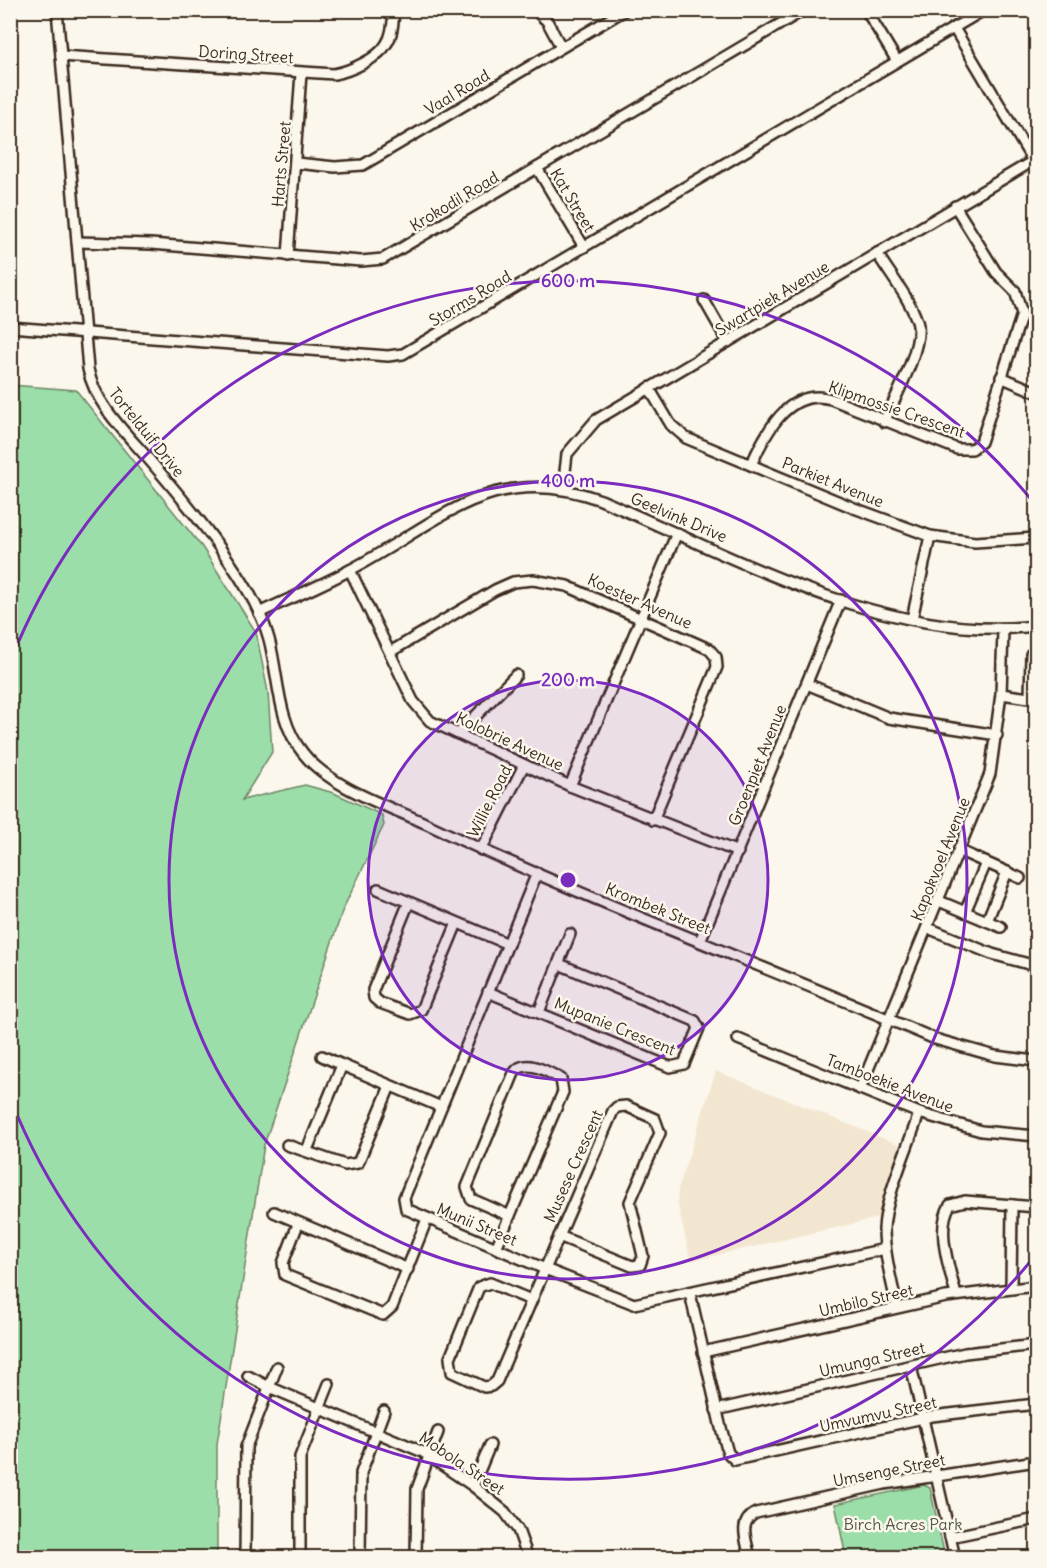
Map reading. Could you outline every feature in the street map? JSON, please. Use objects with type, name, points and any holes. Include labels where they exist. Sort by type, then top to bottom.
[{"type":"street","name":"Tortelduif Drive","points":[[57,10],[90,377],[99,398],[217,543],[259,613],[269,639],[282,706],[292,736]]},
{"type":"street","name":"Doring Street","points":[[61,56],[301,73],[343,72],[380,52],[390,36],[394,10]]},
{"type":"street","points":[[535,10],[547,21],[561,47]]},
{"type":"street","name":"Vaal Road","points":[[296,163],[341,167],[363,165],[625,10]]},
{"type":"street","name":"Krokodil Road","points":[[77,242],[151,244],[361,261],[383,259],[804,10]]},
{"type":"street","points":[[866,10],[897,61]]},
{"type":"street","name":"Storms Road","points":[[10,327],[397,356],[427,342],[984,10]]},
{"type":"street","points":[[954,28],[1035,163]]},
{"type":"street","name":"Harts Street","points":[[288,256],[301,73]]},
{"type":"street","name":"Swartpiek Avenue","points":[[563,489],[567,454],[596,420],[955,206],[1035,163]]},
{"type":"street","name":"Kat Street","points":[[537,168],[584,247]]},
{"type":"street","name":"Klipmossie Crescent","points":[[751,465],[771,425],[790,408],[814,398],[831,399],[884,422],[957,449],[972,449],[981,442],[1020,323],[1021,306],[1015,291],[996,272],[955,206]]},
{"type":"street","points":[[877,253],[909,304],[919,328],[916,345],[884,422]]},
{"type":"street","points":[[704,300],[728,342]]},
{"type":"street","points":[[1001,377],[1036,392]]},
{"type":"street","name":"Parkiet Avenue","points":[[649,388],[671,425],[681,434],[751,465],[930,536],[975,542],[1036,538]]},
{"type":"street","name":"Geelvink Drive","points":[[259,613],[350,570],[479,496],[519,487],[563,489],[601,500],[841,600],[912,619],[954,627],[1003,630],[1036,626]]},
{"type":"street","points":[[570,786],[677,533]]},
{"type":"street","points":[[912,619],[930,536]]},
{"type":"street","name":"Kolobrie Avenue","points":[[350,570],[417,709],[430,721],[570,786],[738,852]]},
{"type":"street","name":"Koester Avenue","points":[[390,652],[495,590],[524,580],[554,581],[709,648],[717,663],[653,820]]},
{"type":"street","name":"Groenpiet Avenue","points":[[700,941],[841,600]]},
{"type":"street","name":"Kapokvoel Avenue","points":[[860,1089],[990,774],[1002,694],[1003,630]]},
{"type":"street","points":[[1002,694],[1033,698],[1031,654]]},
{"type":"street","points":[[458,734],[516,675]]},
{"type":"street","points":[[807,684],[889,718],[997,735]]},
{"type":"street","name":"Krombek Street","points":[[292,736],[304,756],[331,777],[481,850],[958,1046],[1003,1057],[1036,1061]]},
{"type":"street","name":"Willie Road","points":[[481,850],[524,765]]},
{"type":"street","points":[[960,851],[1020,878]]},
{"type":"street","points":[[966,912],[986,863]]},
{"type":"street","name":"Munii Street","points":[[537,873],[404,1198],[407,1210],[634,1304],[885,1249]]},
{"type":"street","points":[[987,921],[1007,873]]},
{"type":"street","points":[[378,889],[508,944]]},
{"type":"street","points":[[939,901],[1001,927]]},
{"type":"street","points":[[410,902],[373,990],[374,998],[380,1003],[413,1015],[421,1010],[457,922]]},
{"type":"street","points":[[928,928],[999,956],[1036,966]]},
{"type":"street","points":[[539,1012],[570,934]]},
{"type":"street","name":"Mupanie Crescent","points":[[488,992],[670,1067],[680,1066],[686,1060],[699,1028],[695,1021],[559,964]]},
{"type":"street","name":"Tamboekie Avenue","points":[[738,1039],[920,1113],[981,1131],[1036,1136]]},
{"type":"street","points":[[322,1056],[341,1069],[441,1107]]},
{"type":"street","points":[[496,1248],[510,1216],[564,1089],[558,1077],[530,1065],[517,1068],[467,1187],[471,1199],[510,1216]]},
{"type":"street","points":[[307,1150],[341,1069]]},
{"type":"street","points":[[287,1144],[345,1164],[358,1163],[390,1086]]},
{"type":"street","name":"Musese Crescent","points":[[531,1300],[490,1283],[479,1287],[450,1358],[452,1372],[484,1387],[495,1383],[545,1269],[559,1236],[615,1108],[627,1106],[656,1119],[660,1133],[630,1202],[643,1256],[640,1265],[632,1266],[559,1236]]},
{"type":"street","points":[[897,1307],[885,1249],[886,1213],[920,1113]]},
{"type":"street","points":[[956,1295],[945,1241],[948,1207],[958,1201],[1036,1207]]},
{"type":"street","points":[[1011,1288],[1012,1205]]},
{"type":"street","points":[[274,1212],[408,1269]]},
{"type":"street","points":[[298,1224],[283,1263],[284,1273],[290,1278],[376,1314],[388,1313],[427,1219]]},
{"type":"street","name":"Umbilo Street","points":[[703,1352],[956,1295],[1036,1286]]},
{"type":"street","points":[[690,1293],[716,1410]]},
{"type":"street","name":"Umunga Street","points":[[716,1410],[972,1352],[1036,1345]]},
{"type":"street","points":[[911,1366],[955,1557]]},
{"type":"street","points":[[245,1557],[246,1447],[277,1367]]},
{"type":"street","name":"Mobola Street","points":[[248,1376],[428,1455],[473,1486],[512,1520],[523,1540],[528,1557]]},
{"type":"street","points":[[300,1557],[300,1457],[329,1384]]},
{"type":"street","name":"Umvumvu Street","points":[[716,1410],[729,1456],[740,1459],[924,1418],[1036,1404]]},
{"type":"street","points":[[360,1557],[360,1481],[384,1411]]},
{"type":"street","points":[[416,1557],[417,1489],[438,1432]]},
{"type":"street","points":[[473,1486],[490,1445]]},
{"type":"street","name":"Umsenge Street","points":[[750,1557],[744,1530],[749,1516],[884,1484],[1036,1461]]},
{"type":"street","points":[[950,1537],[1036,1519]]},
{"type":"shaded area","points":[[716,1071],[900,1145],[878,1218],[691,1261],[677,1202],[678,1189]]},
{"type":"green space","points":[[10,385],[76,390],[202,547],[256,632],[268,692],[272,752],[242,800],[305,785],[334,793],[382,815],[384,825],[343,909],[264,1145],[217,1444],[217,1557],[11,1557]]},
{"type":"green space","name":"Birch Acres Park","points":[[924,1485],[930,1488],[945,1557],[846,1557],[835,1504]]}]
